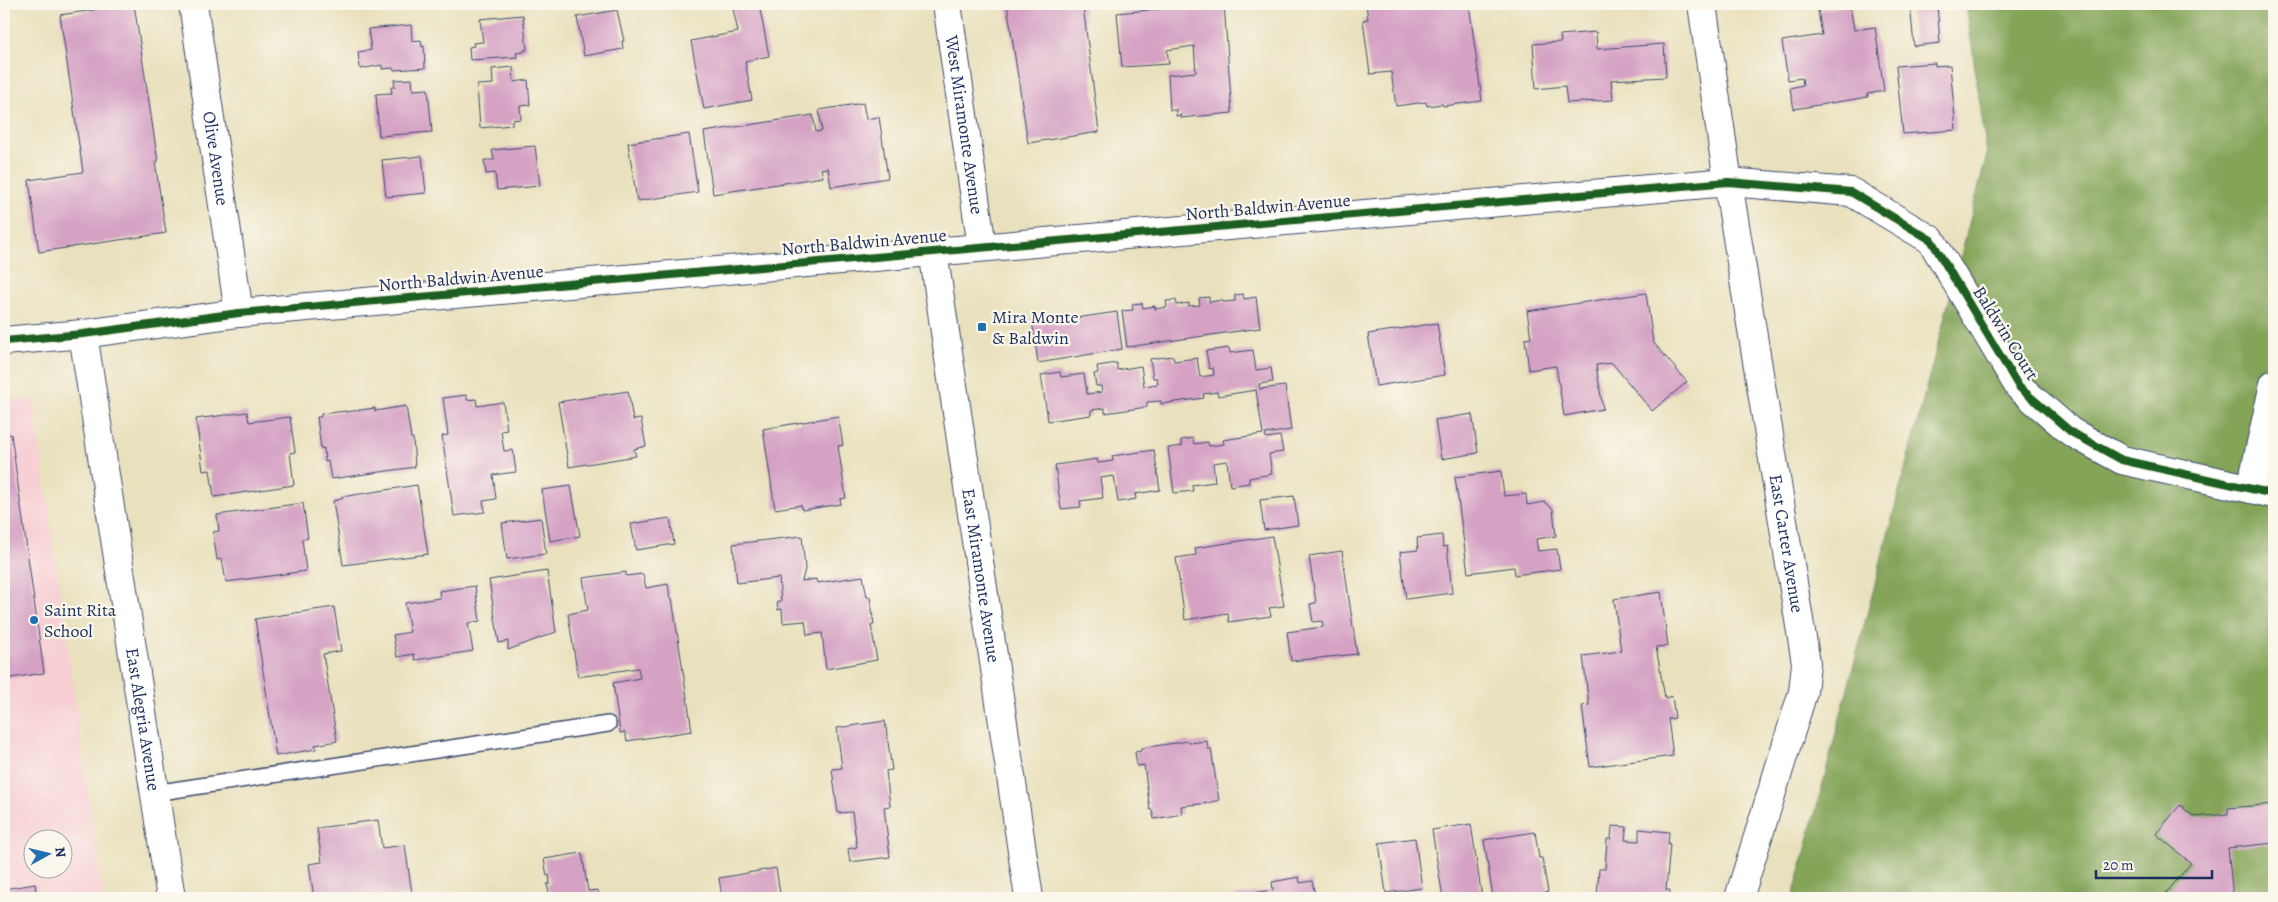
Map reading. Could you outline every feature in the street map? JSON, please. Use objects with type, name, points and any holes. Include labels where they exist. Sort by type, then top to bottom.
[{"type":"street","name":"Olive Avenue","points":[[193,4],[240,313]]},
{"type":"street","name":"West Miramonte Avenue","points":[[947,4],[982,247]]},
{"type":"street","name":"East Carter Avenue","points":[[1702,4],[1728,182],[1806,663],[1803,692],[1739,898]]},
{"type":"street","name":"North Baldwin Avenue","points":[[4,341],[83,334],[240,313],[1728,182]]},
{"type":"street","name":"Baldwin Court","points":[[1728,182],[1851,192],[1931,240],[2019,387],[2070,432],[2122,460],[2263,492]]},
{"type":"street","name":"East Miramonte Avenue","points":[[933,251],[1029,898]]},
{"type":"street","name":"East Alegria Avenue","points":[[83,334],[171,898]]},
{"type":"street","points":[[2263,492],[2274,384]]},
{"type":"lane","points":[[154,793],[608,724]]},
{"type":"shaded area","name":"Saint Rita School","points":[[33,398],[103,898],[4,898],[4,400]]},
{"type":"green space","points":[[1966,4],[2274,4],[2274,898],[1793,898],[1987,155]]},
{"type":"building","points":[[134,4],[158,162],[155,162],[166,233],[39,252],[29,180],[83,172],[60,15]]},
{"type":"building","points":[[348,4],[387,4],[387,7],[365,9],[365,6],[348,8]]},
{"type":"building","points":[[732,4],[759,4],[769,56],[745,61],[752,100],[704,109],[691,41],[738,32]]},
{"type":"building","points":[[1007,4],[1084,4],[1099,132],[1028,143]]},
{"type":"building","points":[[1224,4],[1232,113],[1181,118],[1181,115],[1176,116],[1176,110],[1170,110],[1168,75],[1196,72],[1194,46],[1167,50],[1169,64],[1122,67],[1117,13]]},
{"type":"building","points":[[1366,4],[1469,4],[1482,101],[1443,106],[1442,104],[1427,106],[1426,102],[1396,106],[1391,72],[1370,74],[1363,20],[1368,19]]},
{"type":"building","points":[[1910,4],[1937,4],[1940,43],[1914,46]]},
{"type":"building","points":[[1850,5],[1854,30],[1875,27],[1884,91],[1867,94],[1868,97],[1794,109],[1790,88],[1803,85],[1802,78],[1788,80],[1782,41],[1822,35],[1818,10]]},
{"type":"building","points":[[617,10],[624,41],[622,41],[623,49],[584,56],[577,17]]},
{"type":"building","points":[[523,15],[527,50],[516,53],[517,57],[470,60],[469,47],[474,46],[473,43],[483,42],[480,19]]},
{"type":"building","points":[[411,25],[412,41],[421,40],[422,47],[424,46],[425,68],[394,70],[393,68],[382,69],[382,65],[360,69],[358,52],[371,50],[368,29]]},
{"type":"building","points":[[1596,32],[1597,49],[1664,44],[1666,77],[1611,80],[1613,100],[1567,103],[1565,86],[1536,89],[1533,44],[1561,42],[1560,35]]},
{"type":"building","points":[[1935,63],[1935,66],[1950,65],[1956,130],[1903,134],[1896,66]]},
{"type":"building","points":[[513,67],[514,82],[528,80],[530,105],[520,106],[521,119],[512,120],[512,125],[480,128],[477,85],[493,84],[492,69]]},
{"type":"building","points":[[412,79],[413,90],[428,89],[432,132],[379,136],[376,94],[392,93],[391,87],[395,87],[394,80]]},
{"type":"building","points":[[863,103],[866,119],[879,117],[888,178],[831,187],[828,168],[821,169],[823,177],[713,194],[704,132],[813,115],[816,132],[822,131],[819,110]]},
{"type":"building","points":[[689,134],[698,192],[637,201],[628,143]]},
{"type":"building","points":[[535,146],[540,186],[497,190],[495,173],[486,174],[484,160],[494,160],[492,150]]},
{"type":"building","points":[[422,156],[426,193],[386,197],[382,160]]},
{"type":"building","points":[[1646,293],[1653,342],[1687,382],[1652,411],[1612,363],[1596,365],[1603,409],[1564,416],[1556,366],[1529,370],[1525,339],[1531,338],[1527,311]]},
{"type":"building","points":[[1243,294],[1244,299],[1256,297],[1260,328],[1127,347],[1122,311],[1133,310],[1132,304],[1142,303],[1143,308],[1155,306],[1155,309],[1167,307],[1166,301],[1176,300],[1177,305],[1189,303],[1189,306],[1200,305],[1199,298],[1209,297],[1209,302],[1235,301],[1235,295]]},
{"type":"building","points":[[1117,312],[1122,349],[1038,363],[1032,320],[1055,317],[1055,321]]},
{"type":"building","points":[[1437,323],[1445,375],[1376,386],[1368,334]]},
{"type":"building","points":[[1229,348],[1230,353],[1253,350],[1256,370],[1271,368],[1273,382],[1259,384],[1260,389],[1285,386],[1291,430],[1265,434],[1266,438],[1280,436],[1283,452],[1269,454],[1272,474],[1249,478],[1249,483],[1230,486],[1227,461],[1213,463],[1215,482],[1192,485],[1193,491],[1174,493],[1168,448],[1182,446],[1181,440],[1193,438],[1194,444],[1208,442],[1209,446],[1224,444],[1223,440],[1263,434],[1256,390],[1218,396],[1217,392],[1203,394],[1204,398],[1161,404],[1161,401],[1147,402],[1147,407],[1105,413],[1105,408],[1091,410],[1091,415],[1048,421],[1041,375],[1060,372],[1061,377],[1084,374],[1087,394],[1102,392],[1101,386],[1096,386],[1094,374],[1098,373],[1097,366],[1117,363],[1117,370],[1141,366],[1144,386],[1158,384],[1157,378],[1153,378],[1150,359],[1173,356],[1174,361],[1197,358],[1200,377],[1214,375],[1213,368],[1209,369],[1206,351]]},
{"type":"building","points":[[628,391],[633,420],[641,419],[646,446],[634,449],[636,456],[569,467],[558,402]]},
{"type":"building","points":[[467,395],[467,400],[476,399],[477,406],[503,402],[507,430],[501,431],[504,451],[513,450],[516,472],[493,475],[496,499],[483,501],[485,512],[454,516],[442,436],[448,435],[443,398]]},
{"type":"building","points":[[406,406],[411,438],[413,438],[415,467],[331,479],[328,461],[325,462],[324,448],[321,449],[317,417],[321,417],[321,414],[375,408],[375,411]]},
{"type":"building","points":[[247,412],[249,422],[290,417],[295,452],[290,453],[294,485],[214,497],[210,470],[203,471],[196,419]]},
{"type":"building","points":[[1472,414],[1478,453],[1441,459],[1435,420]]},
{"type":"building","points":[[838,416],[843,445],[838,446],[846,498],[840,499],[841,504],[802,510],[801,505],[775,509],[763,429]]},
{"type":"building","points":[[11,434],[44,673],[4,679],[4,435]]},
{"type":"building","points":[[1154,450],[1160,490],[1135,494],[1136,499],[1118,502],[1114,476],[1100,478],[1103,498],[1080,501],[1081,507],[1061,509],[1055,465],[1097,459],[1098,463],[1113,461],[1112,456]]},
{"type":"building","points":[[1501,471],[1504,496],[1526,494],[1527,505],[1545,502],[1553,509],[1556,536],[1536,539],[1538,551],[1557,549],[1560,569],[1515,575],[1514,567],[1468,573],[1455,477]]},
{"type":"building","points":[[417,485],[428,554],[343,565],[333,501],[342,499],[341,497]]},
{"type":"building","points":[[571,486],[580,536],[550,541],[542,490]]},
{"type":"building","points":[[1294,496],[1298,525],[1264,530],[1260,500]]},
{"type":"building","points":[[303,503],[308,538],[302,539],[306,571],[226,582],[222,559],[217,560],[213,532],[219,531],[217,515]]},
{"type":"building","points":[[541,518],[546,554],[507,559],[502,523]]},
{"type":"building","points":[[670,518],[674,544],[636,550],[631,524]]},
{"type":"building","points":[[1442,535],[1443,547],[1447,546],[1452,593],[1406,599],[1400,552],[1418,550],[1417,538]]},
{"type":"building","points":[[802,536],[805,569],[802,581],[816,579],[817,583],[863,576],[867,597],[870,597],[874,625],[871,625],[877,660],[826,669],[822,633],[807,635],[805,621],[783,623],[782,609],[778,610],[777,602],[781,602],[779,578],[737,583],[733,544]]},
{"type":"building","points":[[1272,536],[1284,606],[1269,608],[1271,616],[1229,622],[1228,613],[1185,620],[1176,558],[1196,555],[1195,548]]},
{"type":"building","points":[[1342,551],[1357,654],[1291,661],[1287,632],[1323,627],[1322,621],[1313,622],[1310,604],[1316,603],[1309,556]]},
{"type":"building","points":[[547,571],[556,632],[508,650],[508,641],[499,643],[489,580]]},
{"type":"building","points":[[626,572],[626,576],[643,574],[646,588],[668,584],[670,598],[672,598],[692,731],[627,741],[625,732],[620,733],[613,683],[640,678],[638,668],[578,677],[568,614],[588,610],[583,578]]},
{"type":"building","points":[[475,586],[480,621],[468,623],[473,651],[415,660],[414,654],[397,657],[393,635],[410,632],[405,603],[440,598],[439,591]]},
{"type":"building","points":[[1661,592],[1668,646],[1656,647],[1665,698],[1672,696],[1675,718],[1668,719],[1673,756],[1590,767],[1582,706],[1589,705],[1583,656],[1621,651],[1614,599]]},
{"type":"building","points":[[334,607],[341,651],[323,654],[337,741],[315,745],[316,749],[276,756],[255,619]]},
{"type":"building","points":[[885,721],[892,770],[886,771],[890,806],[884,807],[890,857],[850,862],[848,849],[857,847],[852,812],[838,813],[832,769],[842,768],[837,728]]},
{"type":"building","points":[[1189,741],[1189,743],[1207,741],[1208,749],[1211,749],[1219,800],[1181,806],[1182,814],[1154,819],[1152,810],[1150,810],[1144,765],[1137,766],[1135,752],[1141,751],[1141,748]]},
{"type":"building","points":[[2274,804],[2274,843],[2228,848],[2233,898],[2162,898],[2191,863],[2156,834],[2180,805],[2194,817],[2228,814],[2228,808]]},
{"type":"building","points":[[378,820],[382,848],[405,845],[412,894],[390,898],[314,898],[309,864],[322,862],[317,828]]},
{"type":"building","points":[[1471,824],[1482,898],[1443,898],[1432,830]]},
{"type":"building","points":[[1612,826],[1627,827],[1625,840],[1639,841],[1639,829],[1669,832],[1668,844],[1670,844],[1666,890],[1670,890],[1669,898],[1597,897],[1599,869],[1605,869],[1607,839],[1611,839]]},
{"type":"building","points":[[1535,832],[1539,858],[1542,858],[1548,892],[1543,893],[1544,898],[1493,898],[1484,840]]},
{"type":"building","points":[[1415,838],[1422,888],[1386,893],[1379,843]]},
{"type":"building","points":[[582,853],[588,891],[598,890],[599,898],[550,898],[547,884],[550,884],[549,875],[547,876],[544,859]]},
{"type":"building","points":[[776,868],[780,893],[748,898],[722,898],[719,878]]},
{"type":"building","points":[[1299,877],[1300,883],[1312,881],[1315,895],[1303,898],[1235,898],[1234,896],[1273,890],[1272,882]]},
{"type":"building","points":[[35,884],[37,898],[4,898],[4,889]]},
{"type":"cycle path","points":[[4,341],[83,334],[239,313],[1728,182],[1851,192],[1931,240],[2019,387],[2071,432],[2122,460],[2274,494]]},
{"type":"place","name":"Mira Monte & Baldwin","points":[[982,327]]},
{"type":"place","name":"Saint Rita School","points":[[34,620]]}]
